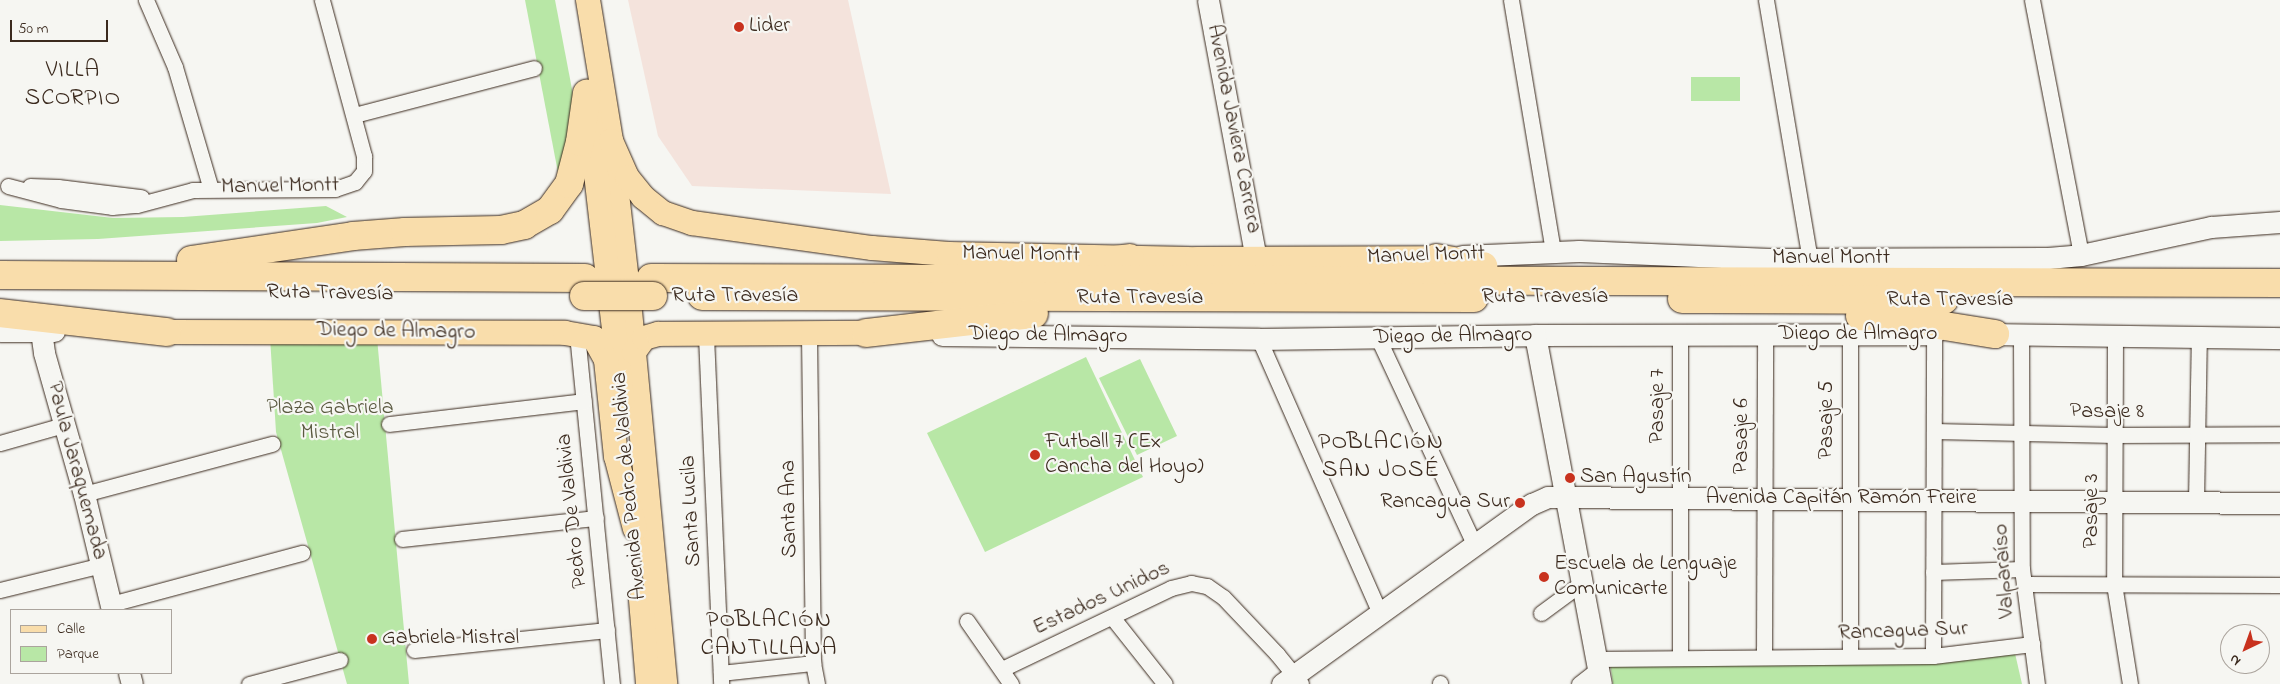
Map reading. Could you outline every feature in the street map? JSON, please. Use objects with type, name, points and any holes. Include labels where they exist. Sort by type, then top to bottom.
[{"type":"highway","points":[[104,275],[354,236],[405,232],[501,230],[524,225],[550,210],[569,184],[580,142],[587,93]]},
{"type":"highway","points":[[985,278],[1130,258]]},
{"type":"highway","points":[[1436,258],[1566,279]]},
{"type":"highway","name":"Ruta Travesía","points":[[0,275],[104,275],[1148,299],[2280,302]]},
{"type":"highway","name":"Ruta Travesía","points":[[635,288],[985,278],[2280,283]]},
{"type":"highway","name":"Ruta Travesía","points":[[0,293],[585,287]]},
{"type":"highway","points":[[866,333],[1050,313],[1148,299]]},
{"type":"highway","points":[[1753,300],[1803,310],[2008,334]]},
{"type":"highway","points":[[0,313],[167,332]]},
{"type":"main road","points":[[574,0],[587,93],[635,288]]},
{"type":"main road","points":[[588,0],[635,288]]},
{"type":"main road","name":"Avenida Javiera Carrera","points":[[1208,0],[1256,259]]},
{"type":"main road","name":"Manuel Montt","points":[[611,141],[627,176],[643,197],[663,213],[692,223],[906,251],[1130,258],[1256,259],[1436,258],[1553,251],[1620,251],[1724,258],[1994,260],[2081,255],[2211,227],[2280,222]]},
{"type":"main road","name":"Avenida Pedro de Valdivia","points":[[635,288],[634,352],[665,684]]},
{"type":"main road","name":"Avenida Pedro de Valdivia","points":[[635,288],[635,529],[648,684]]},
{"type":"main road","name":"Diego de Almagro","points":[[0,331],[577,334],[594,338],[606,360],[616,456],[635,529]]},
{"type":"main road","name":"Paula Jaraquemada","points":[[42,331],[42,344],[63,425],[84,494],[112,607]]},
{"type":"main road","name":"Diego de Almagro","points":[[634,352],[640,342],[652,335],[706,336],[866,333],[1259,339],[1680,334],[2008,334],[2280,338]]},
{"type":"main road","points":[[1535,335],[1599,671]]},
{"type":"main road","name":"Avenida Capitán Ramón Freire","points":[[1293,681],[1380,613],[1537,501],[1548,497],[2280,503]]},
{"type":"street","points":[[146,0],[175,67],[212,189]]},
{"type":"street","name":"Manuel Montt","points":[[4,186],[61,200],[112,207],[137,205],[193,190],[335,189],[349,185],[359,179],[365,167],[354,115],[322,0]]},
{"type":"street","points":[[1511,0],[1553,251]]},
{"type":"street","points":[[1766,0],[1810,259]]},
{"type":"street","points":[[2032,0],[2081,255]]},
{"type":"street","points":[[354,115],[534,68]]},
{"type":"street","name":"Pedro De Valdivia","points":[[577,334],[612,684]]},
{"type":"street","name":"Santa Ana","points":[[809,334],[813,663],[817,684]]},
{"type":"street","name":"Pasaje 7","points":[[1680,334],[1680,658]]},
{"type":"street","name":"Pasaje 5","points":[[1850,334],[1848,499],[1850,656]]},
{"type":"street","points":[[1933,656],[1934,334]]},
{"type":"street","name":"Valparaíso","points":[[2008,334],[2022,434],[2022,569],[2038,684]]},
{"type":"street","name":"Pasaje 6","points":[[1764,657],[1765,335]]},
{"type":"street","name":"Santa Lucila","points":[[706,336],[721,678]]},
{"type":"street","name":"Pasaje 3","points":[[2115,336],[2114,584],[2130,684]]},
{"type":"street","points":[[2196,502],[2199,337]]},
{"type":"street","points":[[1378,338],[1475,546]]},
{"type":"street","points":[[1259,339],[1380,613]]},
{"type":"street","points":[[389,424],[584,401]]},
{"type":"street","points":[[0,443],[63,425]]},
{"type":"street","name":"Pasaje 8","points":[[1934,431],[2114,435],[2280,434]]},
{"type":"street","points":[[84,494],[272,444]]},
{"type":"street","points":[[402,539],[596,518]]},
{"type":"street","points":[[112,607],[302,553]]},
{"type":"street","points":[[0,590],[102,565]]},
{"type":"street","points":[[1933,572],[2022,569]]},
{"type":"street","points":[[1541,613],[1583,582]]},
{"type":"street","name":"Estados Unidos","points":[[1002,670],[1178,585],[1199,584],[1207,586],[1222,597],[1293,681]]},
{"type":"street","points":[[2024,584],[2280,585]]},
{"type":"street","points":[[1112,617],[1165,684]]},
{"type":"street","points":[[967,621],[1012,684]]},
{"type":"street","points":[[414,650],[607,630]]},
{"type":"street","name":"Rancagua Sur","points":[[1599,671],[1680,658],[1933,656],[2032,644]]},
{"type":"street","points":[[249,684],[340,660]]},
{"type":"street","points":[[721,678],[813,663]]},
{"type":"street","points":[[1579,684],[1599,671]]},
{"type":"shaded area","points":[[628,0],[848,0],[891,194],[692,186],[658,136]]},
{"type":"green space","points":[[525,0],[555,0],[575,105],[560,183]]},
{"type":"green space","points":[[1691,77],[1740,77],[1740,101],[1691,101]]},
{"type":"green space","points":[[0,205],[113,218],[183,217],[326,206],[347,217],[317,223],[98,239],[0,241]]},
{"type":"green space","name":"Plaza Gabriela Mistral","points":[[270,337],[377,338],[409,684],[347,684],[276,432]]},
{"type":"green space","name":"Futball 7 (Ex Cancha del Hoyo)","points":[[1086,357],[1143,477],[985,552],[927,433]]},
{"type":"green space","points":[[1140,359],[1177,436],[1137,455],[1099,378]]},
{"type":"green space","points":[[2014,649],[2022,684],[1613,684],[1610,662]]},
{"type":"place","name":"Lider","points":[[739,27]]},
{"type":"place","name":"Futball 7 (Ex Cancha del Hoyo)","points":[[1035,455]]},
{"type":"place","name":"San Agustín","points":[[1570,478]]},
{"type":"place","name":"Rancagua Sur","points":[[1520,503]]},
{"type":"place","name":"Escuela de Lenguaje Comunicarte","points":[[1544,577]]},
{"type":"place","name":"Gabriela Mistral","points":[[372,639]]},
{"type":"district","name":"VILLA SCORPIO","points":[[73,85]]},
{"type":"district","name":"POBLACIÓN SAN JOSÉ","points":[[1381,457]]},
{"type":"district","name":"POBLACIÓN CANTILLANA","points":[[769,635]]}]
